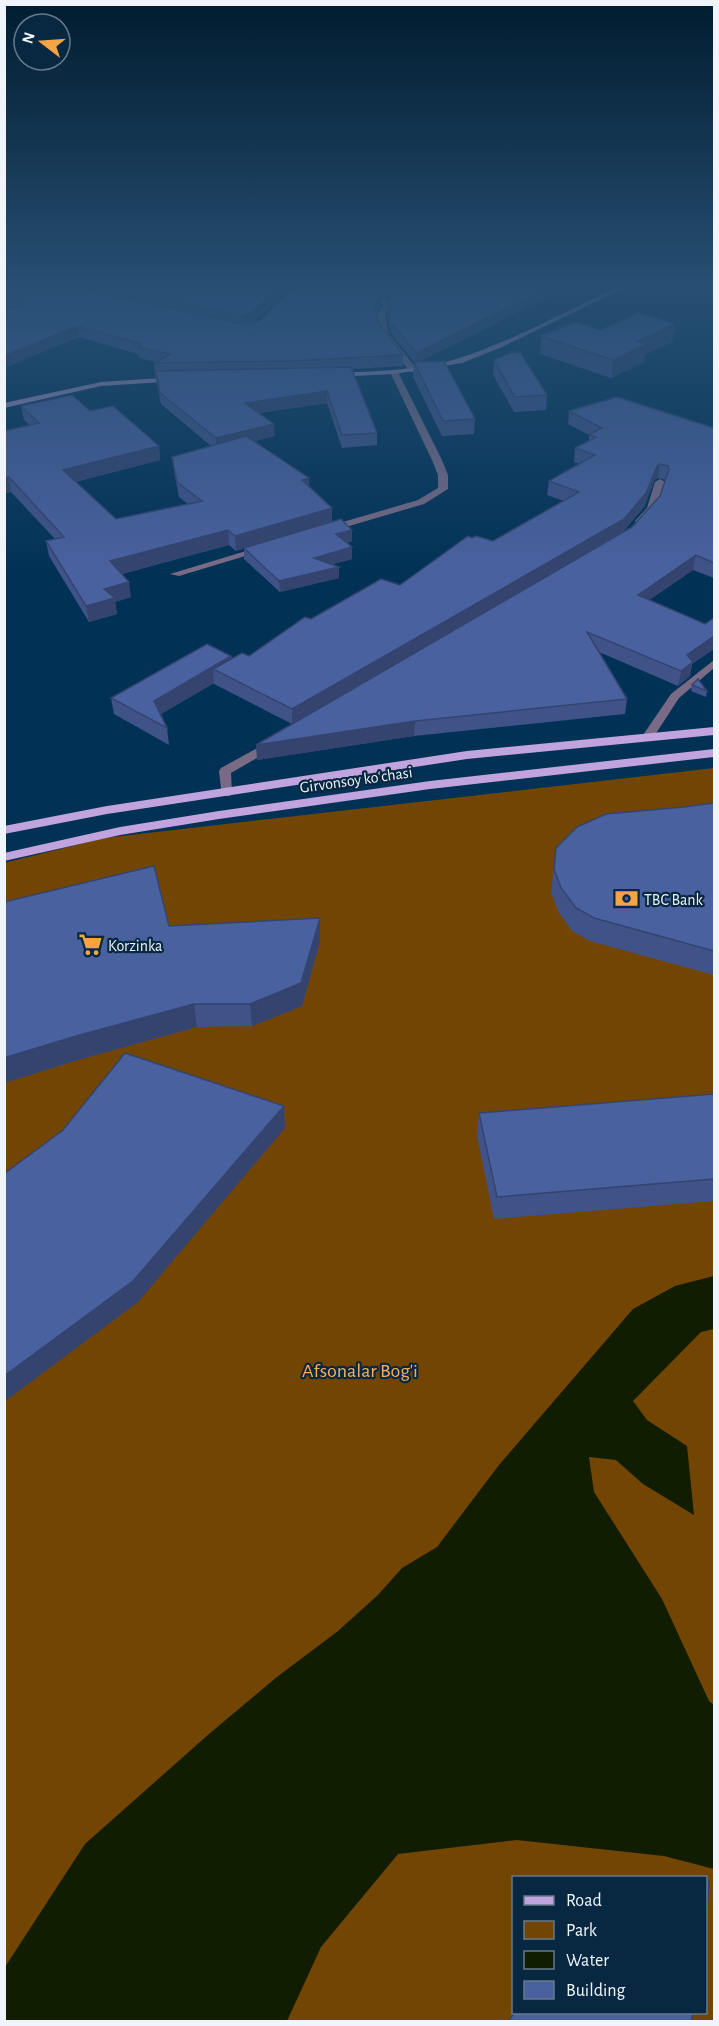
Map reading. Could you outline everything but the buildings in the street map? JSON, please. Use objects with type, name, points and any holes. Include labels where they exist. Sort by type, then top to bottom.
[{"type":"main road","name":"Girvonsoy koʻchasi","points":[[4,830],[107,810],[467,755],[714,730]]},
{"type":"main road","name":"Girvonsoy koʻchasi","points":[[4,857],[120,831],[219,815],[430,785],[714,753]]},
{"type":"street","points":[[4,406],[101,384],[118,383]]},
{"type":"street","points":[[322,531],[422,502],[443,489],[443,474],[399,383]]},
{"type":"street","points":[[632,530],[651,509],[660,482]]},
{"type":"street","points":[[175,574],[279,544]]},
{"type":"street","points":[[647,738],[675,696],[714,663]]},
{"type":"street","points":[[226,793],[225,771],[286,736]]},
{"type":"green space","name":"Afsonalar Bog'i","points":[[714,768],[714,2021],[5,2021],[4,863],[104,838]]},
{"type":"water","points":[[714,1276],[714,1329],[701,1332],[633,1401],[647,1420],[687,1446],[694,1515],[643,1484],[616,1460],[589,1457],[594,1492],[662,1599],[709,1701],[714,1705],[714,1869],[664,1856],[517,1840],[398,1854],[321,1947],[287,2021],[5,2021],[5,1967],[85,1844],[209,1734],[277,1677],[338,1631],[378,1595],[402,1568],[437,1547],[499,1465],[633,1309],[675,1286]]},
{"type":"place","name":"TBC Bank","points":[[626,899]]},
{"type":"place","name":"Korzinka","points":[[90,945]]}]
